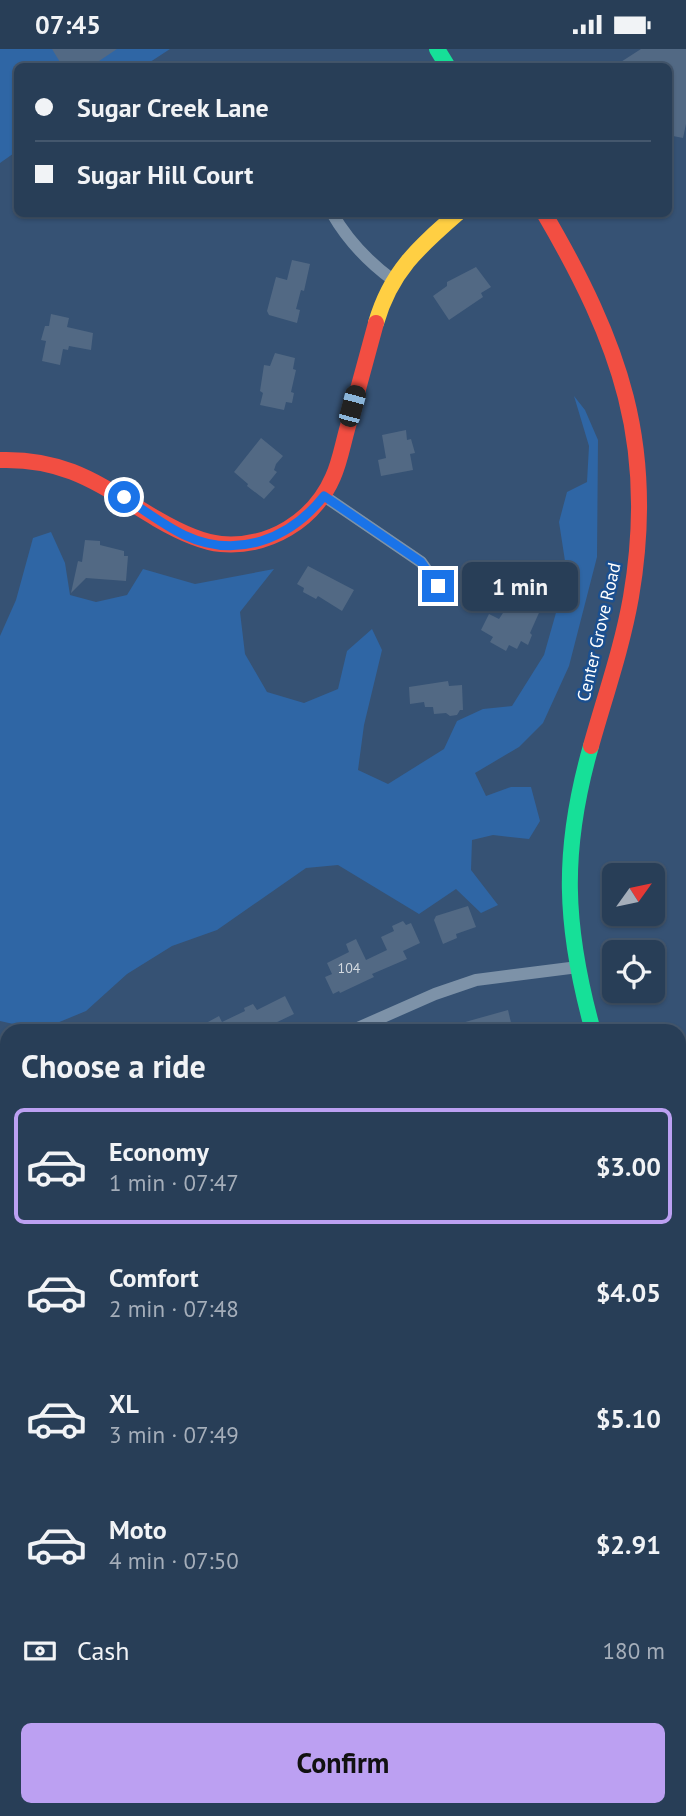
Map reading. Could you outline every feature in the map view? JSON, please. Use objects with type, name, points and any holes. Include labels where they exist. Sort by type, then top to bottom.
[{"type":"street","points":[[335,217],[350,241],[370,263],[393,280]]},
{"type":"street","points":[[0,460],[39,462],[67,468],[124,497],[184,535],[217,544],[251,544],[277,535],[298,523],[324,496],[334,476],[376,319],[393,280],[415,251],[453,217]]},
{"type":"street","name":"Center Grove Road","points":[[546,217],[587,292],[619,372],[632,418],[639,499],[635,572],[627,613],[577,797],[573,832],[571,907],[578,967],[591,1024]]},
{"type":"street","points":[[324,496],[421,562],[438,586]]},
{"type":"street","points":[[367,1024],[435,994],[476,980],[578,967]]},
{"type":"shaded area","points":[[0,49],[170,49],[149,63],[14,63],[14,153],[0,163]]},
{"type":"shaded area","points":[[574,396],[585,410],[598,440],[597,557],[569,666],[543,723],[519,747],[475,773],[486,796],[511,787],[531,787],[540,821],[529,839],[493,835],[472,840],[471,870],[498,905],[481,913],[456,889],[419,914],[338,865],[306,868],[217,930],[172,946],[127,974],[86,1011],[55,1024],[13,1024],[0,1021],[0,636],[16,600],[33,538],[51,532],[65,563],[70,595],[96,602],[127,595],[143,569],[195,584],[274,569],[240,612],[245,654],[267,692],[304,703],[338,689],[347,651],[372,629],[382,650],[364,725],[358,770],[388,784],[444,749],[457,721],[483,709],[512,706],[544,655],[567,574],[559,522],[567,492],[587,482],[589,446]]},
{"type":"building","points":[[52,49],[117,49],[96,63],[61,63]]},
{"type":"building","points":[[641,49],[686,49],[686,124],[683,138],[672,136],[672,63],[619,63]]},
{"type":"building","points":[[292,260],[310,264],[304,291],[301,290],[296,309],[300,310],[297,323],[269,315],[267,311],[276,277],[287,280]]},
{"type":"building","points":[[476,267],[491,287],[481,293],[483,297],[449,320],[433,296],[447,286],[447,282]]},
{"type":"building","points":[[51,314],[69,318],[67,327],[93,333],[91,350],[69,346],[68,350],[63,349],[60,365],[42,361],[46,341],[41,340],[45,326],[49,326]]},
{"type":"building","points":[[275,353],[295,358],[292,403],[286,402],[284,410],[260,405],[264,365],[270,366]]},
{"type":"building","points":[[406,430],[407,440],[411,439],[415,453],[410,454],[413,470],[381,476],[378,460],[386,458],[382,435]]},
{"type":"building","points":[[261,438],[283,456],[276,464],[274,470],[277,472],[269,482],[275,487],[264,499],[234,472]]},
{"type":"building","points":[[85,540],[100,541],[100,545],[124,551],[124,556],[128,556],[126,581],[86,578],[71,593],[78,561],[82,562]]},
{"type":"building","points":[[308,566],[354,590],[342,611],[318,596],[316,599],[303,592],[304,588],[297,584]]},
{"type":"building","points":[[516,593],[542,606],[530,633],[532,635],[528,645],[521,641],[517,649],[509,645],[506,651],[490,642],[493,637],[481,630],[489,614],[499,619]]},
{"type":"building","points":[[448,681],[449,686],[462,685],[463,710],[457,715],[434,714],[433,707],[425,707],[424,702],[410,704],[409,687]]},
{"type":"building","points":[[468,906],[476,927],[456,934],[457,938],[443,944],[434,920],[436,916]]},
{"type":"building","points":[[403,921],[406,925],[411,923],[420,943],[403,951],[407,959],[372,974],[374,977],[333,994],[325,977],[332,974],[327,963],[349,952],[346,944],[356,939],[366,960],[387,950],[381,937],[394,931],[392,926]]},
{"type":"building","points":[[285,996],[294,1014],[273,1024],[208,1022],[219,1016],[222,1022],[253,1004],[257,1010]]},
{"type":"building","points":[[508,1010],[511,1024],[458,1024]]},
{"type":"traffic: fast","points":[[437,49],[446,63]]},
{"type":"traffic: fast","points":[[591,746],[575,820],[570,888],[576,957],[591,1024]]},
{"type":"traffic: slow","points":[[376,323],[398,274],[419,249],[454,217]]},
{"type":"traffic: jam","points":[[546,217],[593,306],[612,352],[626,397],[635,443],[639,491],[638,542],[631,597],[591,746]]},
{"type":"traffic: jam","points":[[0,460],[45,464],[83,476],[172,527],[204,541],[239,544],[273,536],[302,519],[325,493],[333,477],[376,323]]},
{"type":"route","points":[[124,497],[184,535],[200,541],[234,545],[251,544],[287,530],[312,511],[324,496],[421,562],[438,586]]}]
